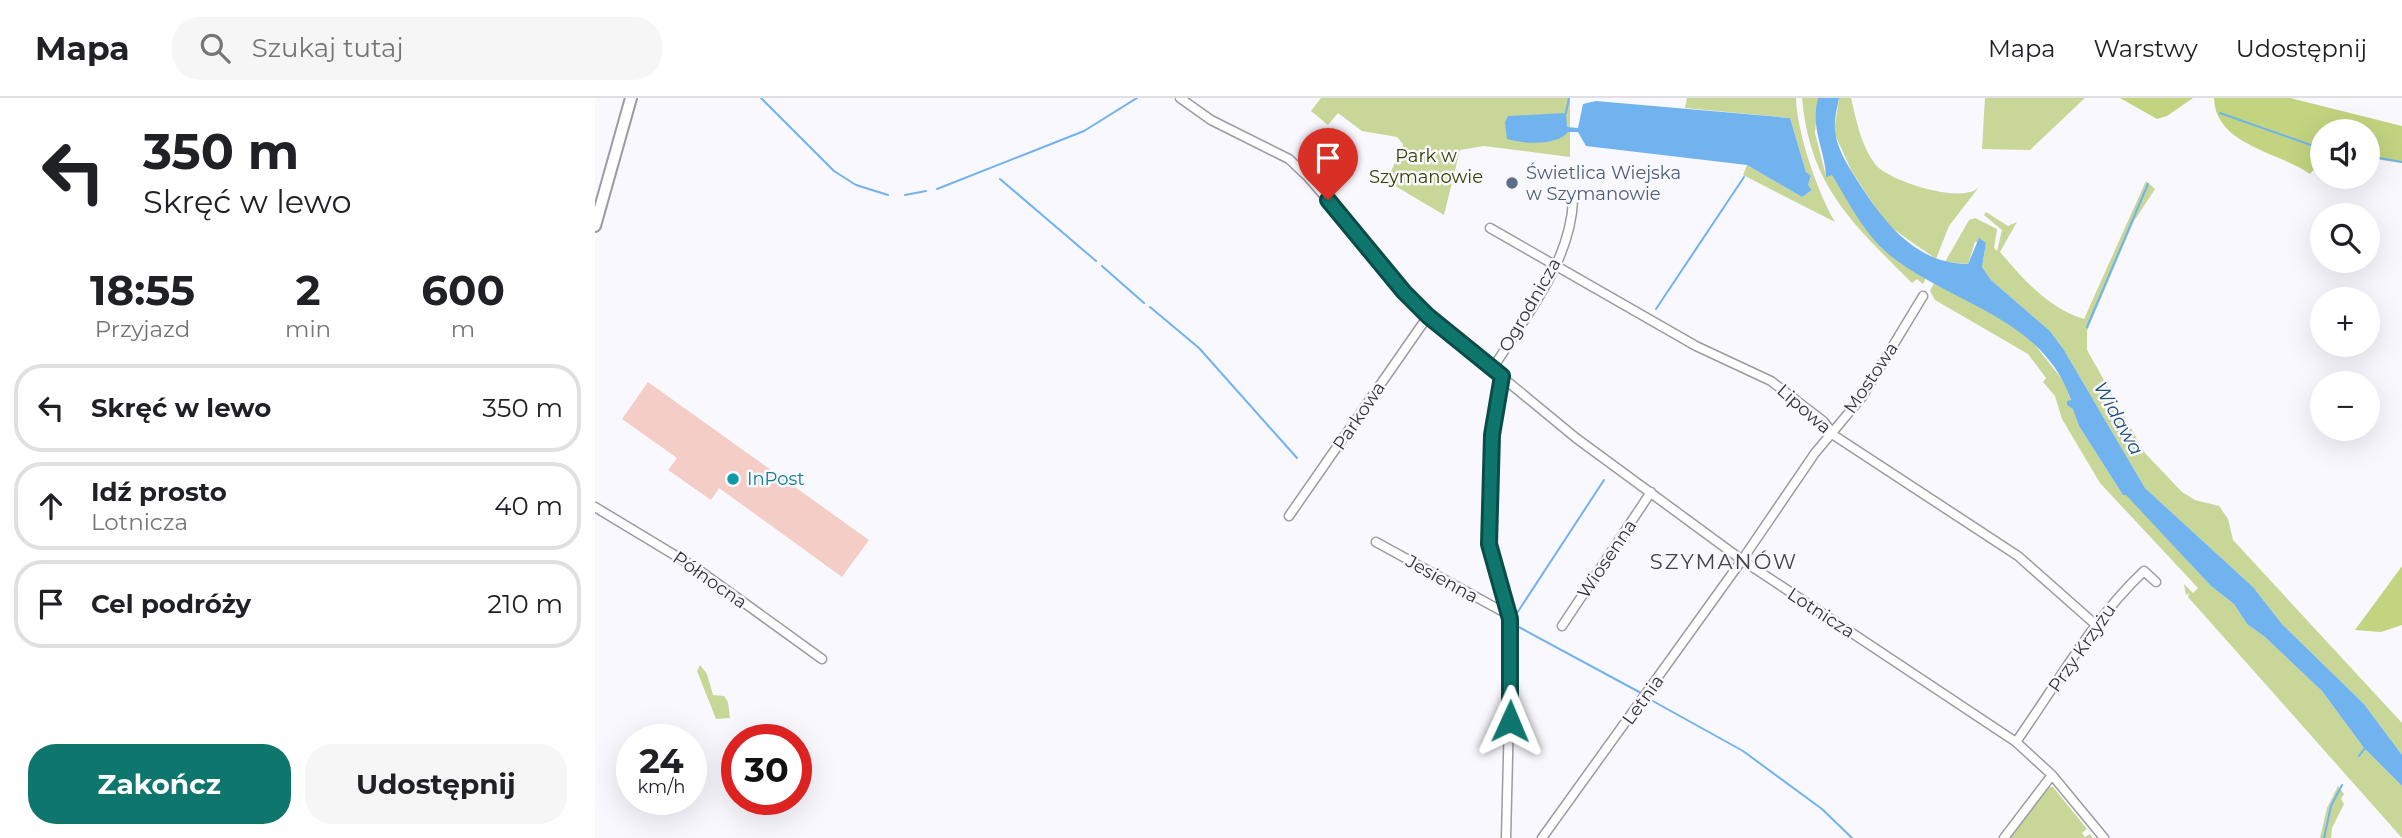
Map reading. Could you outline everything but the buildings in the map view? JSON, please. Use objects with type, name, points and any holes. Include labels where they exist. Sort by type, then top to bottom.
[{"type":"main road","points":[[595,226],[631,98]]},
{"type":"street","points":[[1180,98],[1211,120],[1289,159],[1307,176],[1404,292],[1428,316]]},
{"type":"street","name":"Ogrodnicza","points":[[1506,838],[1511,635],[1509,615],[1489,544],[1497,372],[1557,265],[1571,226],[1573,201]]},
{"type":"street","name":"Lipowa","points":[[1490,228],[1696,346],[1771,380],[1823,421],[1832,432],[2018,556],[2096,625]]},
{"type":"street","name":"Mostowa","points":[[1742,560],[1832,432],[1862,397],[1923,296]]},
{"type":"street","name":"Lotnicza","points":[[1428,316],[1576,438],[1742,560],[2016,742],[2052,775],[2104,838]]},
{"type":"street","name":"Parkowa","points":[[1289,516],[1428,316]]},
{"type":"street","name":"Wiosenna","points":[[1562,626],[1651,492]]},
{"type":"street","name":"Północna","points":[[595,507],[696,568],[822,659]]},
{"type":"street","name":"Jesienna","points":[[1376,542],[1509,615]]},
{"type":"street","name":"Letnia","points":[[1542,838],[1742,560]]},
{"type":"street","name":"Przy Krzyżu","points":[[2016,742],[2096,625],[2144,571],[2156,582]]},
{"type":"street","points":[[2004,838],[2052,775]]},
{"type":"green space","name":"Park w Szymanowie","points":[[1321,98],[1570,98],[1570,157],[1484,146],[1460,150],[1444,215],[1387,181],[1403,144],[1397,137],[1362,131],[1338,113],[1328,125],[1311,111]]},
{"type":"green space","points":[[1687,98],[1796,98],[1809,162],[1835,222],[1743,175],[1747,165],[1802,197],[1812,190],[1808,185],[1811,177],[1806,172],[1790,118],[1685,108]]},
{"type":"green space","points":[[1802,98],[1818,98],[1815,133],[1826,176],[1832,174],[1871,234],[1894,256],[1926,278],[1923,284],[1917,279],[1912,283],[1871,242],[1838,202],[1814,156]]},
{"type":"green space","points":[[1839,98],[1851,98],[1866,149],[1883,171],[1909,183],[1942,192],[1970,192],[1979,187],[1949,226],[1936,259],[1886,224],[1851,170],[1834,132]]},
{"type":"green space","points":[[1985,98],[2085,98],[2030,150],[1982,149]]},
{"type":"green space","points":[[2120,98],[2193,98],[2167,116],[2157,119]]},
{"type":"green space","points":[[2214,98],[2290,98],[2374,119],[2310,119],[2310,174],[2237,137],[2225,127],[2217,114]]},
{"type":"green space","points":[[2380,120],[2402,126],[2402,163],[2380,160]]},
{"type":"green space","points":[[2146,181],[2155,189],[2134,221],[2087,331],[2087,350],[2145,453],[2182,492],[2195,500],[2219,506],[2228,519],[2233,540],[2402,723],[2402,755],[2364,704],[2282,624],[2253,587],[2145,488],[2064,350],[2050,331],[1991,280],[1982,267],[1986,243],[1975,242],[1968,264],[1945,262],[1969,220],[1975,218],[1997,229],[1994,248],[1997,251],[2002,230],[1984,215],[1986,212],[2008,226],[2017,222],[2000,252],[2048,301],[2084,319]]},
{"type":"green space","points":[[1934,283],[1993,313],[2027,335],[2065,383],[2079,426],[2123,495],[2126,494],[2211,586],[2234,604],[2247,624],[2265,637],[2322,691],[2364,748],[2402,786],[2402,838],[2188,597],[2189,593],[2186,595],[2184,584],[2193,593],[2198,588],[2100,483],[2062,419],[2055,396],[2043,382],[2046,378],[2028,354],[1935,300],[1930,291]]},
{"type":"green space","points":[[2402,566],[2402,625],[2381,632],[2355,630]]},
{"type":"green space","points":[[700,665],[707,674],[713,695],[724,696],[728,702],[730,718],[716,719],[697,671]]},
{"type":"green space","points":[[2338,786],[2344,794],[2341,799],[2344,804],[2332,828],[2331,838],[2320,838],[2327,808]]},
{"type":"green space","points":[[2047,787],[2053,787],[2087,829],[2082,833],[2085,837],[2090,834],[2093,838],[2011,838]]},
{"type":"water","points":[[1818,98],[1839,98],[1835,126],[1840,150],[1867,195],[1902,237],[1932,257],[1968,264],[1979,238],[1986,243],[1982,267],[1991,280],[2050,331],[2064,350],[2145,488],[2253,587],[2282,624],[2364,704],[2402,755],[2402,786],[2364,748],[2322,691],[2265,637],[2247,624],[2234,604],[2211,586],[2126,495],[2123,495],[2079,426],[2073,409],[2067,405],[2067,401],[2071,400],[2058,373],[2041,351],[2020,332],[1920,276],[1876,242],[1832,175],[1826,177],[1817,130]]},
{"type":"water","points":[[1596,101],[1790,118],[1806,172],[1811,176],[1808,185],[1812,190],[1802,197],[1747,165],[1586,146],[1578,132],[1568,132],[1556,140],[1539,143],[1507,139],[1505,122],[1508,116],[1566,113],[1567,127],[1578,128],[1583,104]]},
{"type":"waterway","points":[[761,98],[834,171],[856,185],[888,195]]},
{"type":"waterway","points":[[937,189],[1084,131],[1137,98]]},
{"type":"waterway","points":[[1566,113],[1569,98]]},
{"type":"waterway","points":[[2220,113],[2310,145]]},
{"type":"waterway","points":[[2380,158],[2402,162]]},
{"type":"waterway","points":[[1656,309],[1744,177]]},
{"type":"waterway","points":[[1000,179],[1096,261]]},
{"type":"waterway","points":[[2087,327],[2148,184]]},
{"type":"waterway","points":[[905,195],[926,191]]},
{"type":"waterway","points":[[1102,266],[1144,303]]},
{"type":"waterway","points":[[1150,307],[1199,348],[1297,458]]},
{"type":"waterway","points":[[1604,480],[1517,613],[1517,626],[1641,693]]},
{"type":"waterway","points":[[1651,700],[1743,751],[1822,809],[1852,838]]},
{"type":"waterway","points":[[2359,756],[2365,748]]},
{"type":"waterway","points":[[2324,838],[2331,806],[2342,785]]},
{"type":"place","name":"Świetlica Wiejska w Szymanowie","points":[[1512,183]]},
{"type":"place","name":"InPost","points":[[733,479]]},
{"type":"district","name":"SZYMANÓW","points":[[1724,562]]},
{"type":"route","points":[[1328,200],[1404,292],[1428,316],[1502,376],[1492,435],[1489,544],[1510,619],[1510,721]]},
{"type":"water label","name":"Widawa","points":[[2119,418]]}]
